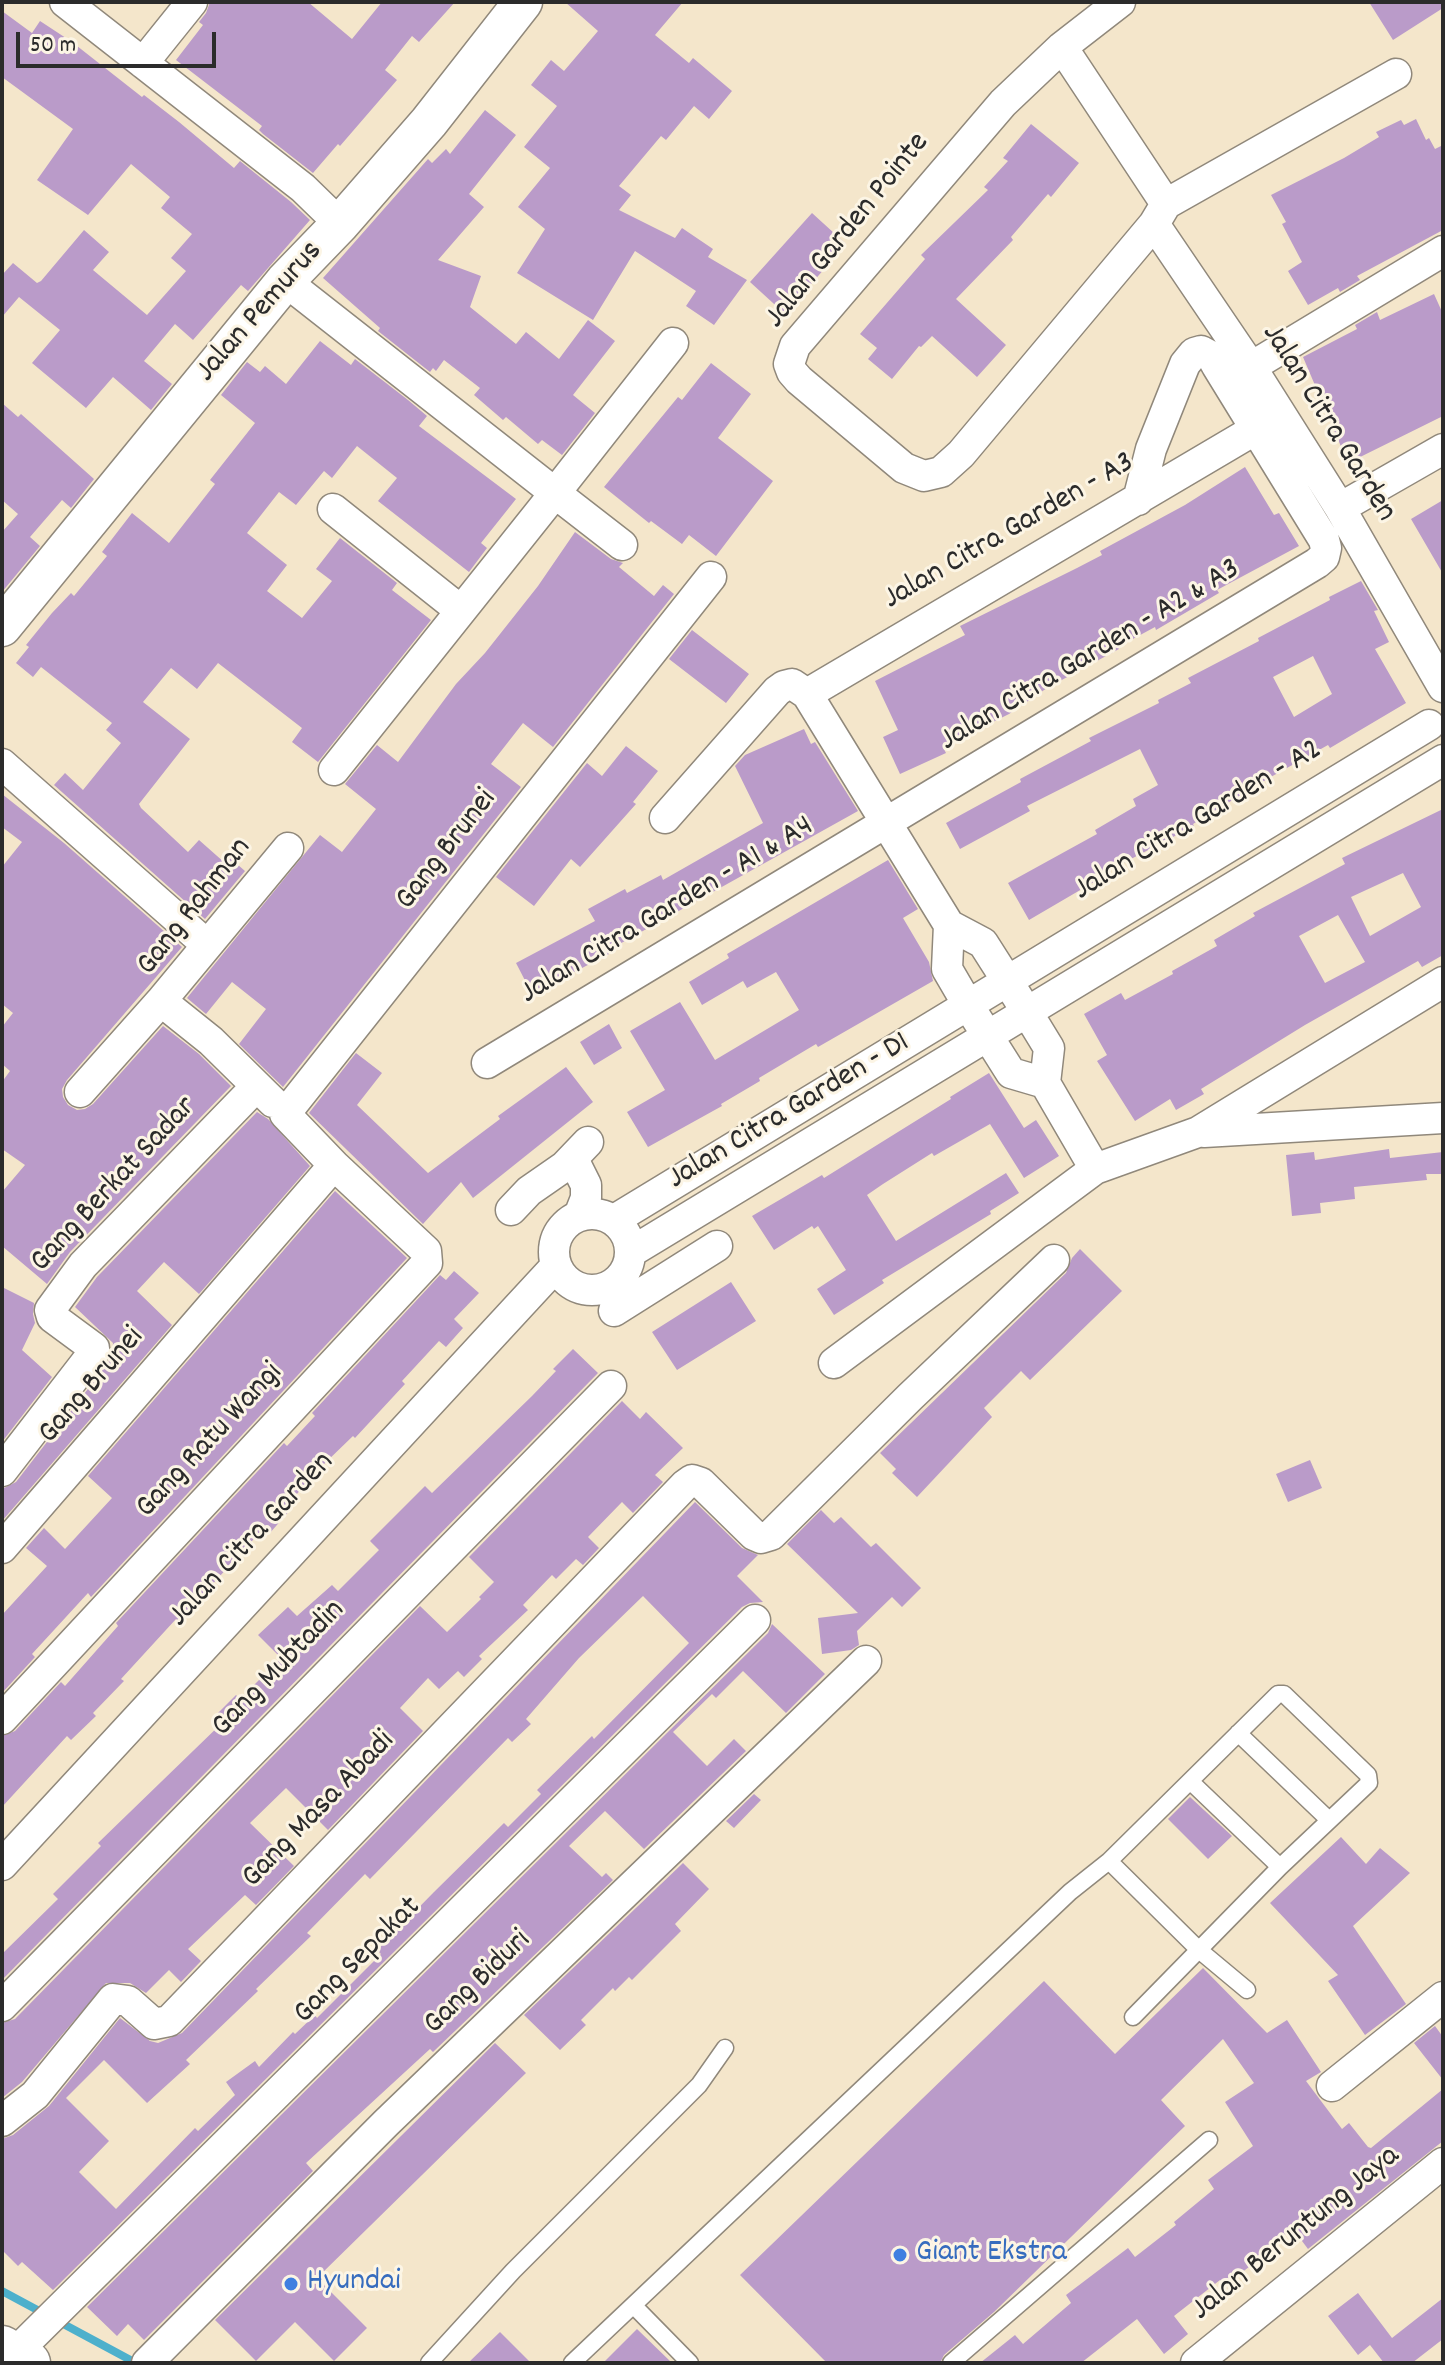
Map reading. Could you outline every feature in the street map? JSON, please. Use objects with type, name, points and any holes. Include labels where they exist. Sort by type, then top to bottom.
[{"type":"street","points":[[65,2],[303,188],[340,224]]},
{"type":"street","points":[[143,63],[192,2]]},
{"type":"street","name":"Jalan Pemurus","points":[[2,627],[285,281],[340,224],[429,122],[523,2]]},
{"type":"street","name":"Jalan Garden Pointe","points":[[1120,2],[1062,47],[1003,103],[795,346],[789,364],[792,372],[904,468],[924,476],[941,472],[961,454],[1160,214]]},
{"type":"street","points":[[1062,47],[1160,214],[1396,74]]},
{"type":"street","name":"Jalan Citra Garden","points":[[1160,214],[1340,508],[1443,687]]},
{"type":"street","points":[[1251,367],[1443,251]]},
{"type":"street","points":[[285,281],[622,545]]},
{"type":"street","points":[[334,770],[673,343]]},
{"type":"street","name":"Jalan Citra Garden","points":[[1138,500],[1151,449],[1185,364],[1194,353],[1201,351],[1212,357],[1326,548]]},
{"type":"street","name":"Jalan Citra Garden - A3","points":[[665,818],[784,686],[792,684],[804,691],[1256,429]]},
{"type":"street","points":[[1340,508],[1443,449]]},
{"type":"street","points":[[333,509],[460,610]]},
{"type":"street","name":"Jalan Citra Garden - A2 & A3","points":[[886,822],[1317,563],[1324,557],[1326,548]]},
{"type":"street","name":"Gang Brunei","points":[[287,1115],[711,577]]},
{"type":"street","points":[[804,691],[949,925],[983,943],[1049,1048],[1045,1083],[1095,1169]]},
{"type":"street","points":[[1436,713],[1430,738],[1443,758]]},
{"type":"street","name":"Jalan Citra Garden - A2","points":[[614,1220],[1007,981],[1436,713]]},
{"type":"street","name":"Jalan Citra Garden - D1","points":[[629,1283],[987,1036],[1443,758]]},
{"type":"street","points":[[2,764],[206,944]]},
{"type":"street","name":"Jalan Citra Garden - A1 & A4","points":[[487,1063],[886,822]]},
{"type":"street","name":"Gang Rahman","points":[[287,1115],[211,1041],[161,1001],[288,848]]},
{"type":"street","points":[[949,925],[947,969],[968,1005],[1011,1073],[1045,1083]]},
{"type":"street","points":[[834,1363],[1095,1169],[1198,1132],[1443,982]]},
{"type":"street","points":[[80,1092],[161,1001]]},
{"type":"street","name":"Gang Berkat Sadar","points":[[2,1471],[94,1352],[94,1348],[52,1317],[50,1310],[83,1265],[248,1095]]},
{"type":"street","points":[[287,1115],[334,1165]]},
{"type":"street","points":[[1198,1132],[1443,1118]]},
{"type":"street","points":[[588,1142],[565,1166],[520,1201],[535,1211],[571,1222],[603,1215],[614,1220],[628,1239],[629,1283]]},
{"type":"street","name":"Gang Brunei","points":[[2,1548],[334,1165]]},
{"type":"street","name":"Gang Ratu Wangi","points":[[2,1719],[427,1263],[426,1251],[334,1165]]},
{"type":"street","points":[[565,1166],[577,1167],[586,1185],[586,1198],[555,1242],[556,1266],[573,1285],[586,1290],[599,1290],[629,1283],[717,1246]]},
{"type":"street","name":"Gang Masa Abadi","points":[[2,2121],[35,2095],[113,1999],[128,2001],[154,2024],[169,2021],[685,1485],[692,1480],[701,1483],[754,1535],[761,1538],[771,1535],[1054,1260]]},
{"type":"street","name":"Jalan Citra Garden","points":[[2,1865],[556,1266]]},
{"type":"street","name":"Gang Mubtadin","points":[[2,2006],[611,1386]]},
{"type":"street","name":"Gang Sepakat","points":[[29,2340],[755,1620]]},
{"type":"street","name":"Gang Biduri","points":[[148,2361],[386,2123],[866,1661]]},
{"type":"street","points":[[1332,2086],[1443,1997]]},
{"type":"street","name":"Jalan Beruntung Jaya","points":[[1196,2363],[1443,2163]]},
{"type":"lane","points":[[572,2363],[1070,1892],[1109,1861],[1275,1696],[1284,1694],[1365,1770],[1369,1783],[1280,1867],[1133,2017]]},
{"type":"lane","points":[[1238,1733],[1329,1820]]},
{"type":"lane","points":[[1190,1781],[1280,1867]]},
{"type":"lane","points":[[1109,1861],[1199,1950],[1247,1990]]},
{"type":"lane","points":[[429,2363],[513,2271],[699,2085],[725,2048]]},
{"type":"lane","points":[[951,2363],[1209,2140]]},
{"type":"lane","points":[[634,2306],[690,2363]]},
{"type":"building","points":[[210,2],[308,2],[352,39],[382,2],[455,2],[419,42],[412,36],[385,70],[397,80],[313,173],[263,134],[259,130],[262,126],[176,60],[203,25],[199,22]]},
{"type":"building","points":[[565,2],[683,2],[655,35],[689,63],[693,58],[732,91],[709,119],[694,106],[666,140],[661,136],[619,186],[631,195],[619,210],[675,238],[682,228],[713,249],[708,257],[747,280],[714,325],[686,306],[696,291],[635,251],[593,320],[517,273],[545,229],[518,207],[550,168],[524,147],[557,106],[531,85],[551,60],[564,71],[598,31]]},
{"type":"building","points":[[1369,2],[1443,2],[1443,8],[1393,40]]},
{"type":"building","points":[[2,11],[32,33],[40,21],[72,42],[179,122],[234,168],[240,161],[310,220],[248,291],[241,285],[193,340],[175,324],[144,361],[172,384],[151,410],[113,377],[86,408],[32,363],[60,330],[19,297],[2,317],[2,275],[13,263],[37,283],[84,230],[109,252],[93,270],[147,315],[186,271],[171,258],[192,234],[161,208],[170,197],[131,164],[88,215],[37,180],[73,129],[2,77]]},
{"type":"building","points":[[485,110],[516,135],[469,194],[484,207],[438,260],[481,276],[470,307],[516,344],[526,332],[559,359],[588,320],[615,341],[573,395],[595,413],[562,455],[542,440],[538,444],[506,417],[503,420],[474,395],[480,388],[444,360],[436,371],[433,368],[430,372],[378,331],[380,328],[323,278],[428,159],[432,163],[446,149],[450,154]]},
{"type":"building","points":[[1416,119],[1426,140],[1429,138],[1435,149],[1443,145],[1443,230],[1357,276],[1360,280],[1340,292],[1338,288],[1308,305],[1288,271],[1302,262],[1271,195],[1379,137],[1376,132],[1401,120],[1404,125]]},
{"type":"building","points":[[1031,124],[1079,163],[1011,237],[1013,240],[956,299],[1006,345],[977,377],[932,336],[919,346],[892,379],[868,359],[877,348],[860,334],[925,259],[921,255],[988,190],[984,187],[1008,161],[1003,158]]},
{"type":"building","points":[[812,213],[846,244],[785,314],[750,282]]},
{"type":"building","points":[[1434,294],[1443,314],[1443,416],[1348,463],[1303,357],[1357,329],[1355,325],[1377,312],[1380,320]]},
{"type":"building","points":[[320,341],[351,365],[355,359],[408,400],[427,416],[419,426],[516,499],[481,543],[487,548],[469,572],[378,501],[397,478],[357,446],[332,478],[324,471],[296,505],[279,492],[247,533],[287,565],[267,591],[302,618],[332,581],[316,569],[340,538],[397,583],[392,590],[431,620],[318,762],[292,742],[302,728],[218,663],[197,689],[171,668],[143,702],[190,739],[139,804],[141,808],[188,852],[199,840],[225,863],[230,858],[245,871],[205,919],[54,785],[65,773],[83,790],[121,743],[106,730],[112,723],[41,667],[33,677],[16,663],[29,647],[26,645],[52,613],[71,593],[74,596],[107,556],[102,552],[132,513],[169,543],[215,484],[210,480],[255,423],[221,395],[247,362],[260,372],[265,366],[286,384]]},
{"type":"building","points":[[711,363],[751,394],[718,438],[773,481],[716,556],[689,535],[682,544],[651,521],[649,523],[604,487],[678,397],[682,400]]},
{"type":"building","points":[[2,403],[18,417],[21,414],[94,479],[71,508],[62,500],[30,537],[40,546],[2,592],[2,532],[18,514],[2,500]]},
{"type":"building","points":[[1245,467],[1274,515],[1279,513],[1299,546],[1217,590],[1219,593],[1156,630],[1155,627],[1047,688],[1009,714],[943,747],[946,753],[900,774],[883,737],[898,730],[875,681],[965,635],[960,626],[1102,555],[1100,551],[1185,505]]},
{"type":"building","points":[[1443,500],[1443,574],[1411,519]]},
{"type":"building","points":[[575,532],[611,559],[623,563],[619,567],[654,596],[663,585],[674,594],[553,747],[523,723],[491,764],[521,787],[283,1087],[239,1044],[266,1009],[232,982],[206,1014],[187,998],[320,835],[342,852],[376,809],[345,784],[377,745],[398,762],[456,684],[538,586]]},
{"type":"building","points":[[1361,581],[1378,610],[1374,611],[1389,642],[1375,649],[1406,703],[1330,748],[1328,745],[1269,778],[1194,826],[1110,870],[1029,920],[1008,883],[1097,834],[1095,830],[1136,806],[1133,799],[1158,785],[1140,749],[1027,806],[1030,811],[960,849],[946,823],[1091,741],[1089,738],[1159,703],[1158,700],[1191,683],[1188,678],[1259,641],[1258,638],[1330,600],[1329,597]],"holes":[[[1313,656],[1332,694],[1294,717],[1273,677]]]},
{"type":"building","points":[[692,630],[749,674],[726,703],[669,659]]},
{"type":"building","points":[[804,729],[811,744],[815,742],[858,811],[607,951],[609,954],[532,994],[516,963],[595,921],[588,909],[625,889],[627,893],[661,875],[663,880],[763,823],[735,766],[745,755]]},
{"type":"building","points":[[626,746],[658,771],[633,802],[636,804],[580,867],[571,859],[534,906],[496,877],[587,763],[602,776]]},
{"type":"building","points":[[2,794],[64,843],[182,947],[67,1080],[62,1089],[68,1105],[77,1110],[93,1104],[163,1026],[199,1054],[231,1086],[70,1252],[47,1284],[2,1246],[2,1192],[25,1165],[2,1149],[2,1082],[10,1071],[2,1064],[2,1027],[13,1013],[2,1004],[2,867],[22,842],[2,827]]},
{"type":"building","points":[[1443,809],[1443,955],[1422,967],[1418,961],[1305,1025],[1201,1089],[1204,1094],[1176,1110],[1170,1099],[1135,1121],[1097,1061],[1107,1055],[1084,1014],[1121,993],[1125,1000],[1173,974],[1172,971],[1217,946],[1214,940],[1255,916],[1253,913],[1345,864],[1342,858]],"holes":[[[1403,873],[1421,907],[1370,936],[1351,897]],[[1338,915],[1365,962],[1325,983],[1299,936]]]},
{"type":"building","points":[[888,860],[918,909],[903,918],[929,962],[933,981],[818,1047],[816,1044],[759,1078],[760,1081],[722,1106],[648,1147],[627,1112],[665,1090],[630,1031],[680,1002],[715,1060],[799,1010],[776,972],[747,988],[743,981],[702,1005],[689,982],[729,958],[727,954]]},
{"type":"building","points":[[609,1024],[622,1048],[594,1065],[580,1042]]},
{"type":"building","points":[[356,1053],[382,1073],[357,1105],[428,1173],[500,1119],[498,1116],[566,1067],[593,1102],[473,1198],[461,1182],[423,1224],[309,1113]]},
{"type":"building","points":[[989,1073],[1024,1128],[1036,1120],[1059,1156],[1024,1178],[990,1124],[934,1156],[932,1153],[867,1195],[896,1241],[1006,1173],[1019,1193],[990,1211],[991,1214],[882,1280],[884,1283],[834,1315],[817,1289],[846,1270],[818,1226],[814,1229],[812,1226],[774,1250],[752,1216],[822,1175],[824,1178]]},
{"type":"building","points":[[257,1112],[268,1119],[310,1166],[199,1294],[164,1262],[137,1291],[172,1325],[2,1521],[2,1489],[16,1482],[108,1363],[112,1353],[113,1343],[75,1307],[97,1277]]},
{"type":"building","points":[[1389,1149],[1390,1158],[1443,1152],[1443,1174],[1426,1174],[1427,1180],[1354,1187],[1355,1199],[1320,1203],[1321,1213],[1292,1216],[1286,1155],[1314,1152],[1315,1160]]},
{"type":"building","points":[[335,1191],[407,1258],[91,1597],[88,1593],[32,1654],[35,1657],[2,1693],[2,1615],[47,1566],[26,1548],[44,1528],[65,1549],[112,1498],[88,1476]]},
{"type":"building","points":[[1080,1249],[1122,1291],[1030,1380],[1021,1371],[984,1408],[992,1417],[917,1497],[892,1473],[896,1469],[880,1453],[1066,1273]]},
{"type":"building","points":[[454,1271],[479,1293],[454,1319],[463,1328],[446,1347],[439,1341],[402,1381],[405,1384],[355,1438],[353,1436],[323,1465],[287,1505],[291,1509],[269,1534],[263,1529],[198,1600],[201,1602],[181,1624],[176,1619],[121,1679],[124,1681],[93,1713],[96,1716],[71,1740],[67,1736],[2,1807],[2,1736],[15,1731],[61,1682],[65,1686],[118,1626],[116,1623],[284,1443],[287,1446],[315,1416],[312,1413],[440,1275],[446,1280]]},
{"type":"building","points":[[731,1282],[756,1321],[677,1370],[652,1332]]},
{"type":"building","points":[[2,1287],[34,1303],[35,1323],[22,1350],[52,1377],[2,1442]]},
{"type":"building","points":[[573,1349],[598,1373],[2,1980],[2,1954],[58,1899],[53,1894],[101,1846],[98,1843],[225,1720],[218,1713],[236,1695],[240,1699],[281,1658],[258,1635],[288,1607],[297,1616],[332,1585],[338,1591],[379,1550],[370,1541],[425,1486],[432,1493],[532,1396]]},
{"type":"building","points":[[622,1401],[640,1419],[646,1412],[683,1448],[655,1475],[663,1482],[633,1513],[622,1502],[588,1537],[599,1548],[583,1565],[576,1559],[556,1579],[552,1575],[523,1605],[528,1610],[479,1656],[482,1659],[464,1677],[458,1671],[439,1689],[428,1678],[400,1708],[423,1731],[328,1830],[286,1788],[250,1823],[294,1866],[256,1905],[245,1895],[188,1949],[201,1961],[181,1982],[169,1970],[146,1993],[130,1983],[106,1983],[22,2082],[2,2098],[2,2023],[15,2019],[420,1606],[447,1632],[481,1599],[479,1597],[494,1582],[469,1557]]},
{"type":"building","points":[[1310,1460],[1322,1488],[1288,1502],[1276,1474]]},
{"type":"building","points":[[695,1502],[742,1548],[758,1555],[737,1576],[763,1602],[742,1607],[53,2290],[22,2262],[18,2266],[2,2250],[2,2139],[13,2135],[49,2106],[120,2018],[150,2041],[158,2043],[182,2033]],"holes":[[[643,1596],[689,1643],[594,1739],[592,1736],[537,1790],[541,1794],[508,1827],[504,1823],[434,1892],[377,1950],[381,1954],[317,2018],[315,2015],[295,2034],[293,2032],[259,2067],[255,2061],[226,2082],[235,2095],[198,2131],[195,2128],[116,2209],[79,2172],[109,2141],[66,2098],[104,2060],[147,2103],[190,2064],[186,2060],[311,1936],[307,1933],[365,1874],[370,1879],[508,1738],[512,1742],[531,1724],[526,1719],[579,1658]]]},
{"type":"building","points":[[821,1510],[834,1523],[841,1517],[871,1547],[876,1543],[921,1588],[902,1607],[892,1597],[857,1631],[859,1645],[851,1650],[822,1654],[818,1618],[858,1613],[787,1544]]},
{"type":"building","points":[[772,1624],[825,1674],[786,1713],[743,1671],[716,1698],[712,1694],[673,1732],[707,1766],[734,1739],[746,1751],[644,1849],[605,1811],[569,1846],[602,1877],[606,1873],[613,1880],[433,2052],[430,2049],[306,2163],[313,2171],[144,2340],[128,2324],[117,2336],[87,2307],[768,1633]]},
{"type":"building","points":[[754,1794],[761,1800],[734,1828],[726,1821]]},
{"type":"building","points":[[1190,1797],[1232,1836],[1208,1859],[1168,1819]]},
{"type":"building","points":[[1341,1837],[1366,1864],[1380,1848],[1410,1873],[1353,1926],[1406,2004],[1365,2035],[1328,1981],[1338,1975],[1270,1903]]},
{"type":"building","points":[[683,1863],[709,1889],[675,1924],[681,1931],[632,1980],[629,1977],[615,1991],[613,1988],[581,2020],[586,2025],[560,2050],[524,2015]]},
{"type":"building","points":[[1203,1968],[1267,2033],[1287,2020],[1321,2072],[1306,2081],[1342,2129],[1349,2123],[1371,2148],[1443,2089],[1443,2141],[1308,2249],[1293,2229],[1224,2286],[1220,2280],[1174,2316],[1188,2334],[1164,2354],[1137,2319],[1081,2363],[980,2363],[1015,2335],[1023,2344],[1071,2303],[1066,2295],[1128,2248],[1135,2257],[1176,2225],[1174,2222],[1214,2189],[1208,2180],[1253,2146],[1225,2102],[1254,2083],[1223,2039],[1161,2100],[1185,2126],[994,2312],[944,2355],[940,2363],[827,2363],[740,2275],[1044,1981],[1115,2054]]},
{"type":"building","points":[[1435,2026],[1443,2037],[1443,2080],[1414,2043]]},
{"type":"building","points":[[495,2043],[526,2073],[317,2278],[367,2328],[334,2361],[295,2322],[256,2361],[215,2320]]},
{"type":"building","points":[[1358,2293],[1392,2338],[1443,2298],[1443,2339],[1412,2363],[1384,2363],[1370,2345],[1358,2355],[1328,2316]]},
{"type":"building","points":[[637,2329],[672,2363],[603,2363]]},
{"type":"building","points":[[500,2332],[531,2363],[468,2363]]},
{"type":"waterway","points":[[2,2291],[136,2363]]},
{"type":"place","name":"Giant Ekstra","points":[[900,2255]]},
{"type":"place","name":"Hyundai","points":[[291,2284]]}]
